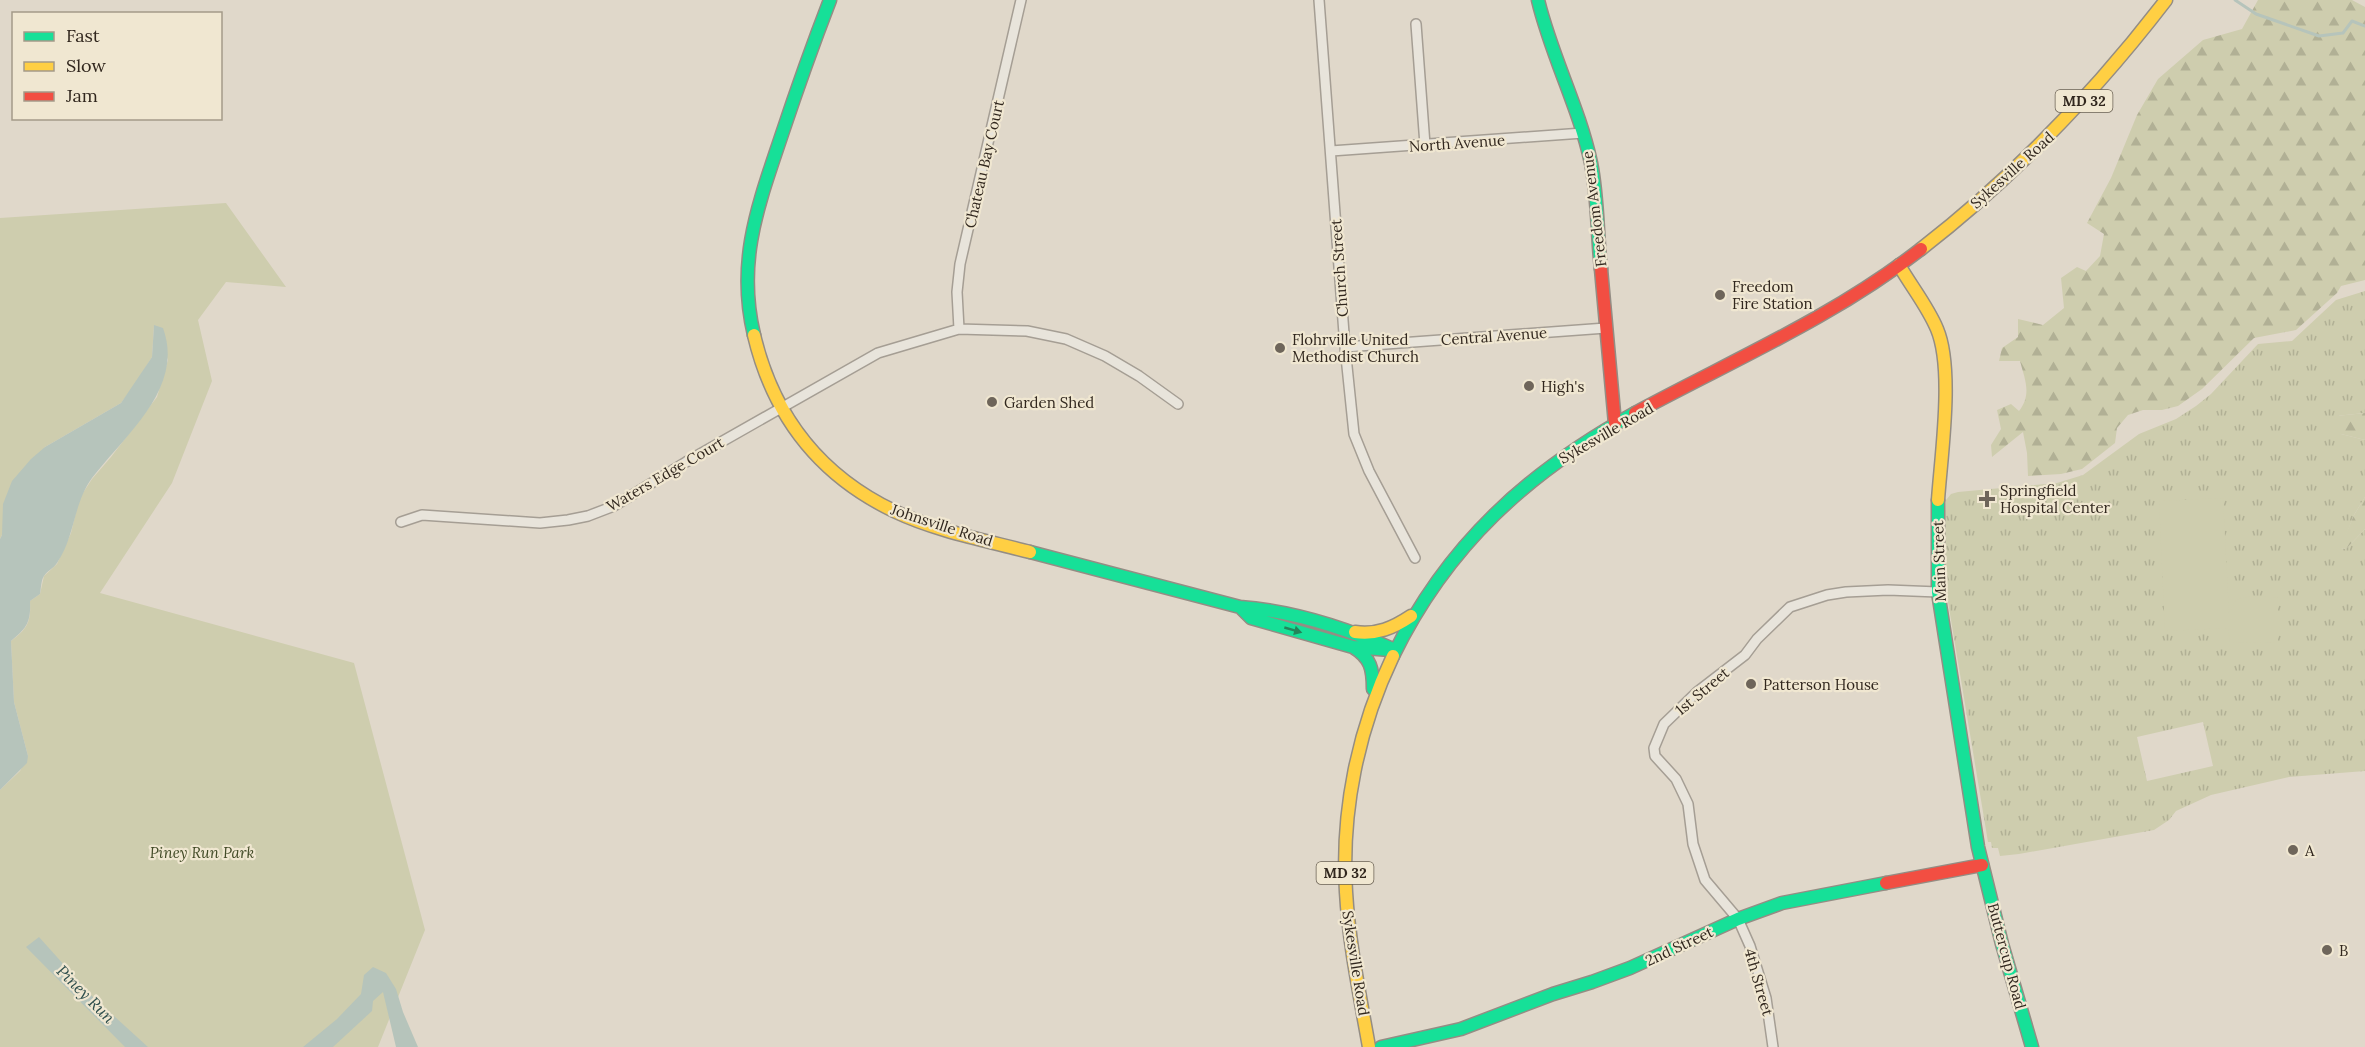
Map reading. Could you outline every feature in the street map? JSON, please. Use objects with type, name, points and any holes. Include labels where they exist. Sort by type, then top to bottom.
[{"type":"street","name":"Johnsville Road","points":[[830,0],[793,100],[750,237],[746,297],[752,332],[763,372],[780,408],[796,432],[837,475],[867,497],[892,510],[922,521],[1240,608],[1265,609],[1355,632],[1395,650]]},
{"type":"street","name":"Chateau Bay Court","points":[[959,329],[957,292],[960,264],[1021,0]]},
{"type":"street","name":"Church Street","points":[[1319,0],[1345,346],[1357,445],[1415,558]]},
{"type":"street","name":"Freedom Avenue","points":[[1538,0],[1543,21],[1583,133],[1591,164],[1616,424]]},
{"type":"street","name":"Sykesville Road","points":[[1369,1047],[1352,952],[1344,868],[1346,820],[1351,787],[1359,747],[1373,700],[1395,650],[1413,615],[1456,554],[1490,516],[1520,488],[1581,444],[1756,353],[1821,316],[1899,265],[1953,224],[2051,135],[2119,61],[2166,0]]},
{"type":"street","points":[[1416,24],[1425,145]]},
{"type":"street","name":"North Avenue","points":[[1330,151],[1583,133]]},
{"type":"street","name":"Main Street","points":[[1899,265],[1937,328],[1944,354],[1945,387],[1937,519],[1938,592],[1969,796],[1982,865]]},
{"type":"street","name":"Central Avenue","points":[[1345,346],[1606,327]]},
{"type":"street","name":"Waters Edge Court","points":[[401,522],[422,515],[540,523],[588,516],[614,506],[878,352],[959,329],[1027,331],[1066,339],[1105,356],[1139,376],[1178,404]]},
{"type":"street","name":"1st Street","points":[[1738,919],[1705,880],[1693,844],[1688,804],[1676,779],[1655,756],[1654,748],[1664,724],[1697,692],[1745,655],[1757,639],[1790,607],[1827,595],[1846,592],[1888,590],[1938,592]]},
{"type":"street","name":"Johnsville Road","points":[[1240,608],[1251,618],[1353,647],[1395,650]]},
{"type":"street","points":[[1355,632],[1380,633],[1413,615]]},
{"type":"street","points":[[1353,647],[1372,662],[1373,700]]},
{"type":"street","name":"2nd Street","points":[[1381,1047],[1461,1029],[1553,994],[1592,982],[1630,968],[1738,919],[1782,903],[1982,865]]},
{"type":"street","name":"Buttercup Road","points":[[1982,865],[2032,1047]]},
{"type":"street","name":"4th Street","points":[[1738,919],[1760,975],[1771,1022],[1773,1047]]},
{"type":"green space","points":[[2258,0],[2352,0],[2365,7],[2365,280],[2341,286],[2337,293],[2296,330],[2254,338],[2202,389],[2178,406],[2162,410],[2143,410],[2128,415],[2117,428],[2115,443],[2082,469],[2061,474],[2028,476],[2023,432],[1992,457],[1991,445],[2001,429],[1997,410],[2011,404],[2019,411],[2025,399],[2026,387],[2020,361],[1999,361],[2002,348],[2018,337],[2018,319],[2043,325],[2064,308],[2061,278],[2077,267],[2086,271],[2100,256],[2104,234],[2087,223],[2111,178],[2137,115],[2158,79],[2203,40],[2242,29]]},
{"type":"green space","name":"Piney Run Park","points":[[226,203],[286,287],[226,282],[198,320],[212,381],[172,483],[100,593],[354,663],[425,930],[378,1047],[0,1047],[0,790],[20,771],[28,756],[14,702],[11,641],[27,624],[30,601],[40,594],[44,576],[57,564],[71,533],[79,499],[92,479],[157,397],[168,360],[154,325],[152,357],[133,387],[121,403],[45,447],[0,539],[0,218]]},
{"type":"green space","points":[[2365,291],[2365,413],[2336,416],[2341,434],[2365,440],[2365,497],[2354,515],[2341,548],[2346,549],[2365,529],[2365,771],[2289,777],[2211,795],[2176,811],[2169,820],[2154,830],[2000,856],[1998,848],[1992,848],[1991,842],[1988,842],[1946,590],[1943,543],[1946,500],[1951,494],[1958,492],[2057,483],[2083,475],[2139,434],[2176,419],[2196,406],[2211,394],[2258,344],[2292,341],[2336,300]],"holes":[[[2203,722],[2213,766],[2147,781],[2137,737]]]},
{"type":"green space","points":[[2365,413],[2365,440],[2341,434],[2327,424],[2336,416]]},
{"type":"green space","points":[[2365,497],[2365,529],[2346,549],[2340,548],[2354,515]]},
{"type":"green space","points":[[2223,498],[2229,613],[2236,600],[2257,596],[2278,598],[2278,642],[2230,643],[2228,628],[2165,631],[2159,501]]},
{"type":"water","points":[[154,325],[163,328],[168,350],[166,371],[159,390],[135,427],[86,488],[63,553],[56,565],[43,578],[40,594],[30,601],[27,624],[11,641],[14,702],[28,756],[27,763],[0,790],[0,539],[3,504],[12,481],[45,447],[121,403],[152,357]]},
{"type":"water","name":"Piney Run","points":[[39,937],[92,996],[148,1047],[125,1047],[26,947]]},
{"type":"water","points":[[373,967],[386,973],[396,989],[418,1047],[396,1047],[383,992],[373,1001],[372,1011],[333,1047],[303,1047],[337,1019],[361,994],[364,975]]},
{"type":"waterway","points":[[2235,0],[2256,14],[2319,36],[2343,33],[2352,21],[2365,26]]},
{"type":"traffic: fast","points":[[754,335],[749,308],[748,282],[749,257],[758,208],[773,159],[830,0]]},
{"type":"traffic: fast","points":[[1538,0],[1591,163],[1601,269]]},
{"type":"traffic: fast","points":[[1393,656],[1415,616],[1439,580],[1465,546],[1494,515],[1560,460],[1635,413]]},
{"type":"traffic: fast","points":[[1938,500],[1938,592],[1978,847],[2002,944],[2032,1047]]},
{"type":"traffic: fast","points":[[1030,552],[1240,607],[1280,612],[1319,622],[1395,650]]},
{"type":"traffic: fast","points":[[1240,607],[1251,618],[1353,647],[1390,650]]},
{"type":"traffic: fast","points":[[1353,647],[1364,655],[1370,665],[1373,689]]},
{"type":"traffic: fast","points":[[1381,1047],[1461,1029],[1553,994],[1592,982],[1630,968],[1738,919],[1782,903],[1886,883]]},
{"type":"traffic: slow","points":[[1921,249],[1989,193],[2051,133],[2110,69],[2166,0]]},
{"type":"traffic: slow","points":[[1899,265],[1933,321],[1942,346],[1946,389],[1938,500]]},
{"type":"traffic: slow","points":[[754,335],[762,364],[787,416],[803,440],[843,480],[867,496],[910,518],[1030,552]]},
{"type":"traffic: slow","points":[[1355,632],[1385,630],[1411,616]]},
{"type":"traffic: slow","points":[[1369,1047],[1347,911],[1346,831],[1349,801],[1361,741],[1393,656]]},
{"type":"traffic: jam","points":[[1635,413],[1817,317],[1887,274],[1921,249]]},
{"type":"traffic: jam","points":[[1601,269],[1615,424]]},
{"type":"traffic: jam","points":[[1886,883],[1982,865]]},
{"type":"place","name":"Freedom Fire Station","points":[[1720,295]]},
{"type":"place","name":"Flohrville United Methodist Church","points":[[1280,348]]},
{"type":"place","name":"High's","points":[[1529,386]]},
{"type":"place","name":"Garden Shed","points":[[992,402]]},
{"type":"place","name":"Springfield Hospital Center","points":[[1987,499]]},
{"type":"place","name":"Patterson House","points":[[1751,684]]},
{"type":"place","name":"A","points":[[2293,850]]},
{"type":"place","name":"B","points":[[2327,950]]}]
